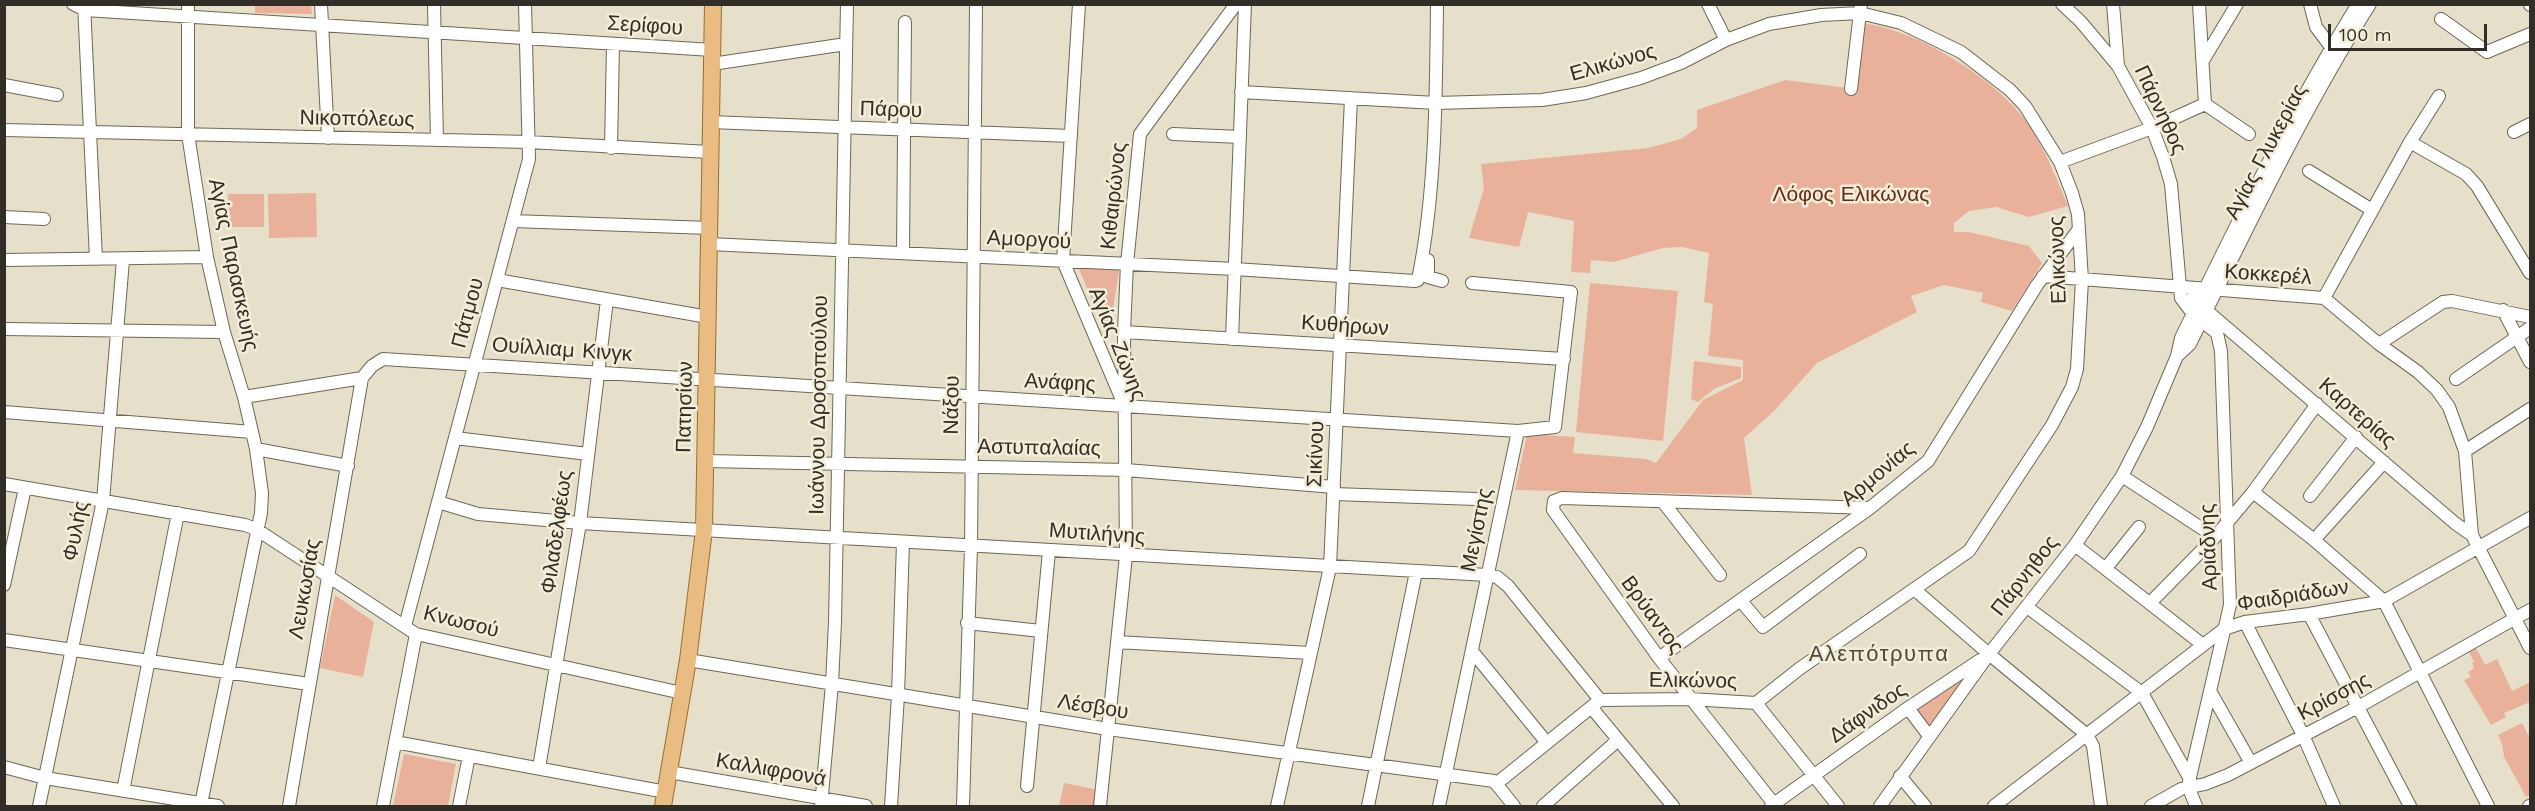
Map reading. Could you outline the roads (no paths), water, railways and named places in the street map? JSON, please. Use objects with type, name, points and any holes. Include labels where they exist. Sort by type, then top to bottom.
[{"type":"main road","name":"Πατησίων","points":[[664,799],[688,660],[704,530],[707,461],[709,152],[713,4]]},
{"type":"street","points":[[321,4],[328,138]]},
{"type":"street","points":[[434,4],[437,140]]},
{"type":"street","name":"Πάτμου","points":[[405,626],[529,159],[525,4]]},
{"type":"street","name":"Ιωάννου Δροσοπούλου","points":[[822,803],[832,684],[847,4]]},
{"type":"street","name":"Νάξου","points":[[963,807],[970,546],[976,4]]},
{"type":"street","name":"Αγίας Ζώνης","points":[[1079,4],[1063,261],[1125,406],[1126,556],[1100,807]]},
{"type":"street","name":"Κιθαιρώνος","points":[[1125,406],[1124,332],[1127,264],[1140,134],[1236,4]]},
{"type":"street","points":[[1232,339],[1245,4]]},
{"type":"street","points":[[1437,4],[1436,103],[1425,238],[1428,247],[1428,277],[1442,281]]},
{"type":"street","points":[[1708,4],[1726,40]]},
{"type":"street","name":"Πάρνηθος","points":[[1880,807],[1929,736],[1989,654],[2075,544],[2122,476],[2147,427],[2177,356],[2190,344],[2200,312],[2182,302],[2171,184],[2152,128],[2118,66],[2081,22],[2062,4]]},
{"type":"street","points":[[2113,4],[2118,66]]},
{"type":"street","points":[[2199,4],[2205,104]]},
{"type":"street","points":[[2204,59],[2237,4]]},
{"type":"street","points":[[2310,4],[2316,27],[2331,47]]},
{"type":"street","name":"Αγίας Γλυκερίας","points":[[2211,290],[2242,211],[2331,47],[2358,4]]},
{"type":"street","name":"Αγίας Γλυκερίας","points":[[2200,312],[2351,34],[2370,4]]},
{"type":"street","points":[[81,6],[96,259]]},
{"type":"street","name":"Σερίφου","points":[[81,6],[189,10],[322,24],[613,44],[712,57],[846,44]]},
{"type":"street","points":[[1851,89],[1861,9]]},
{"type":"street","name":"Ελικώνος","points":[[1241,92],[1436,103],[1542,100],[1586,93],[1662,70],[1726,40],[1791,18],[1861,9],[1901,23],[1961,52],[1981,66],[2025,106],[2060,162],[2072,193],[2079,229],[2082,280],[2075,380],[2063,404],[1969,551],[1799,669],[1756,703],[1690,699],[1596,704]]},
{"type":"street","name":"Αγίας Παρασκευής","points":[[189,10],[188,134],[207,257],[224,332],[244,397],[256,449],[262,493],[261,513],[201,804]]},
{"type":"street","points":[[2441,19],[2487,52],[2530,34]]},
{"type":"street","points":[[903,253],[905,22]]},
{"type":"street","points":[[611,148],[613,44]]},
{"type":"street","points":[[4,85],[57,95]]},
{"type":"street","points":[[2324,298],[2410,142],[2439,96]]},
{"type":"street","name":"Σικίνου","points":[[1277,807],[1330,567],[1351,98]]},
{"type":"street","points":[[2060,162],[2152,128],[2205,104]]},
{"type":"street","points":[[2205,104],[2249,134]]},
{"type":"street","name":"Πάρου","points":[[710,122],[1071,136]]},
{"type":"street","points":[[2514,132],[2530,124]]},
{"type":"street","name":"Νικοπόλεως","points":[[4,130],[529,142],[709,152]]},
{"type":"street","points":[[1173,134],[1240,137]]},
{"type":"street","points":[[2410,142],[2466,174],[2477,186],[2530,273]]},
{"type":"street","points":[[2309,171],[2372,210]]},
{"type":"street","points":[[4,217],[44,219]]},
{"type":"street","name":"Αμοργού","points":[[513,221],[709,236],[843,250],[1235,269],[1413,282],[1418,280],[1425,238]]},
{"type":"street","name":"Αρμονίας","points":[[1659,658],[1870,508],[1928,461],[2043,276],[2079,229]]},
{"type":"street","points":[[4,260],[207,257]]},
{"type":"street","name":"Φυλής","points":[[39,807],[103,501],[123,260]]},
{"type":"street","name":"Κοκκερέλ","points":[[2043,276],[2324,298],[2379,344],[2418,372],[2437,390],[2449,407],[2464,451],[2472,535]]},
{"type":"street","points":[[497,280],[708,317]]},
{"type":"street","points":[[1472,283],[1571,292],[1555,427],[1518,431]]},
{"type":"street","name":"Φιλαδελφέως","points":[[539,768],[580,523],[607,300]]},
{"type":"street","points":[[2379,344],[2443,302],[2503,310],[2530,317]]},
{"type":"street","points":[[2503,310],[2530,362]]},
{"type":"street","name":"Καρτερίας","points":[[2200,312],[2317,404],[2472,535],[2530,648]]},
{"type":"street","points":[[2456,379],[2530,328]]},
{"type":"street","points":[[4,329],[224,332]]},
{"type":"street","name":"Αριάδνης","points":[[2189,783],[2230,605],[2221,329]]},
{"type":"street","name":"Κυθήρων","points":[[1124,332],[1564,359]]},
{"type":"street","name":"Ουίλλιαμ Κινγκ","points":[[362,378],[372,366],[383,359],[475,363],[707,381]]},
{"type":"street","points":[[244,397],[362,378]]},
{"type":"street","name":"Λευκωσίας","points":[[288,807],[362,378]]},
{"type":"street","name":"Ανάφης","points":[[707,381],[1518,431]]},
{"type":"street","points":[[2150,603],[2228,522],[2253,492],[2317,404]]},
{"type":"street","points":[[2464,451],[2530,409]]},
{"type":"street","points":[[4,412],[252,432]]},
{"type":"street","name":"Μεγίστης","points":[[1439,807],[1518,431]]},
{"type":"street","points":[[2310,496],[2356,437]]},
{"type":"street","points":[[455,438],[588,454]]},
{"type":"street","points":[[256,449],[348,466]]},
{"type":"street","name":"Αστυπαλαίας","points":[[707,461],[1126,470],[1334,490],[1476,499]]},
{"type":"street","points":[[2314,540],[2384,462]]},
{"type":"street","points":[[2122,476],[2215,537]]},
{"type":"street","points":[[4,484],[178,513],[256,529]]},
{"type":"street","points":[[4,585],[26,488]]},
{"type":"street","points":[[2253,492],[2314,540],[2384,601],[2488,807]]},
{"type":"street","name":"Βρύαντος","points":[[1663,502],[1562,498],[1554,501],[1553,510],[1659,658],[1772,806]]},
{"type":"street","name":"Μυτιλήνης","points":[[438,502],[478,514],[580,523],[1487,575]]},
{"type":"street","points":[[1663,502],[1870,508]]},
{"type":"street","points":[[1663,502],[1720,575]]},
{"type":"street","points":[[123,791],[178,513]]},
{"type":"street","name":"Φαιδριάδων","points":[[1994,807],[2224,629],[2245,622],[2384,601],[2530,518]]},
{"type":"street","points":[[2106,568],[2139,527]]},
{"type":"street","name":"Κνωσού","points":[[256,529],[416,634],[682,693]]},
{"type":"street","points":[[891,807],[898,695],[903,542]]},
{"type":"street","points":[[2075,544],[2203,645]]},
{"type":"street","points":[[1027,786],[1049,551]]},
{"type":"street","points":[[1741,601],[1763,627],[1860,554]]},
{"type":"street","points":[[1368,807],[1416,572]]},
{"type":"street","points":[[1487,575],[1497,577],[1508,586],[1596,704],[1618,740],[1673,807]]},
{"type":"street","points":[[1914,590],[2087,735],[2093,746],[2100,807]]},
{"type":"street","points":[[2027,607],[2142,693],[2189,783],[2196,807]]},
{"type":"street","name":"Κρίσσης","points":[[2151,807],[2189,783],[2216,781],[2251,763],[2358,707],[2530,610]]},
{"type":"street","points":[[2309,614],[2410,807]]},
{"type":"street","points":[[2245,622],[2303,735],[2334,807]]},
{"type":"street","points":[[967,623],[1041,631]]},
{"type":"street","points":[[383,807],[416,634]]},
{"type":"street","points":[[4,640],[309,684]]},
{"type":"street","points":[[1117,642],[1310,653]]},
{"type":"street","points":[[1472,651],[1547,742]]},
{"type":"street","name":"Δάφνιδος","points":[[1772,806],[1908,708],[1989,654]]},
{"type":"street","name":"Λέσβου","points":[[688,660],[1108,729],[1495,783]]},
{"type":"street","points":[[2210,691],[2251,763]]},
{"type":"street","points":[[1756,703],[1838,807]]},
{"type":"street","points":[[1514,807],[1495,783],[1596,704]]},
{"type":"street","points":[[1908,708],[1929,736]]},
{"type":"street","points":[[1543,807],[1618,740]]},
{"type":"street","points":[[395,742],[539,768],[664,799]]},
{"type":"street","points":[[459,807],[469,756]]},
{"type":"street","points":[[4,767],[45,778],[218,807]]},
{"type":"street","name":"Καλλιφρονά","points":[[669,772],[822,803],[866,807]]},
{"type":"street","points":[[1900,776],[1925,807]]},
{"type":"district","name":"Αλεπότρυπα","points":[[1879,655]]},
{"type":"park label","name":"Λόφος Ελικώνας","points":[[1851,195]]}]
